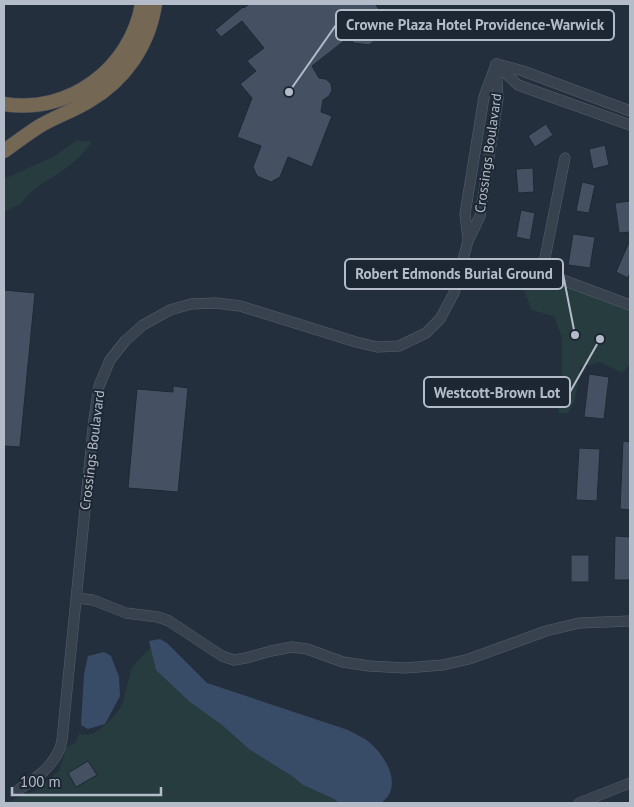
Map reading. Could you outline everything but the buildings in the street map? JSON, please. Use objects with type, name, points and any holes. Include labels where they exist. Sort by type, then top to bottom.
[{"type":"highway","points":[[4,104],[21,106],[54,101],[75,93],[96,81],[111,67],[126,48],[137,23],[142,4]]},
{"type":"highway","points":[[4,151],[39,127],[88,102],[113,84],[129,67],[140,49],[149,28],[155,4]]},
{"type":"street","points":[[496,64],[523,71],[630,111]]},
{"type":"street","name":"Crossings Boulavard","points":[[496,64],[518,85],[630,125]]},
{"type":"street","name":"Crossings Boulavard","points":[[18,790],[36,779],[51,764],[60,747],[94,420],[99,386],[110,360],[125,341],[143,325],[170,310],[191,304],[216,303],[240,306],[377,347],[399,346],[426,333],[440,319],[454,293],[468,241],[480,216],[497,108],[496,64]]},
{"type":"street","name":"Crossings Boulavard","points":[[468,241],[465,214],[468,195],[484,97],[496,64]]},
{"type":"street","points":[[542,273],[566,158]]},
{"type":"street","points":[[525,266],[630,305]]},
{"type":"street","points":[[76,598],[93,600],[126,613],[158,617],[169,621],[222,656],[234,660],[292,647],[308,649],[343,662],[405,668],[443,665],[469,659],[546,631],[579,623],[630,621]]},
{"type":"street","points":[[583,802],[630,783]]},
{"type":"green space","points":[[77,140],[92,141],[77,160],[35,189],[22,203],[4,212],[4,179],[53,157]]},
{"type":"green space","points":[[545,272],[630,304],[630,364],[622,373],[601,362],[580,367],[575,399],[568,413],[558,413],[562,374],[562,338],[554,316],[531,310],[526,294],[519,285]]},
{"type":"green space","points":[[150,648],[222,725],[250,750],[303,785],[339,803],[4,803],[35,791],[59,771],[66,748],[75,743],[79,734],[96,732],[112,718],[123,702],[132,667]]},
{"type":"water","points":[[160,639],[167,643],[207,683],[348,730],[367,740],[381,755],[390,772],[392,780],[388,796],[381,803],[339,803],[303,785],[250,750],[222,725],[190,702],[156,670],[149,641]]},
{"type":"water","points":[[104,652],[111,656],[119,677],[120,696],[105,724],[88,729],[81,725],[84,674],[88,656]]},
{"type":"place","name":"Crowne Plaza Hotel Providence-Warwick","points":[[289,92]]},
{"type":"place","name":"Robert Edmonds Burial Ground","points":[[575,335]]},
{"type":"place","name":"Westcott-Brown Lot","points":[[600,339]]}]
